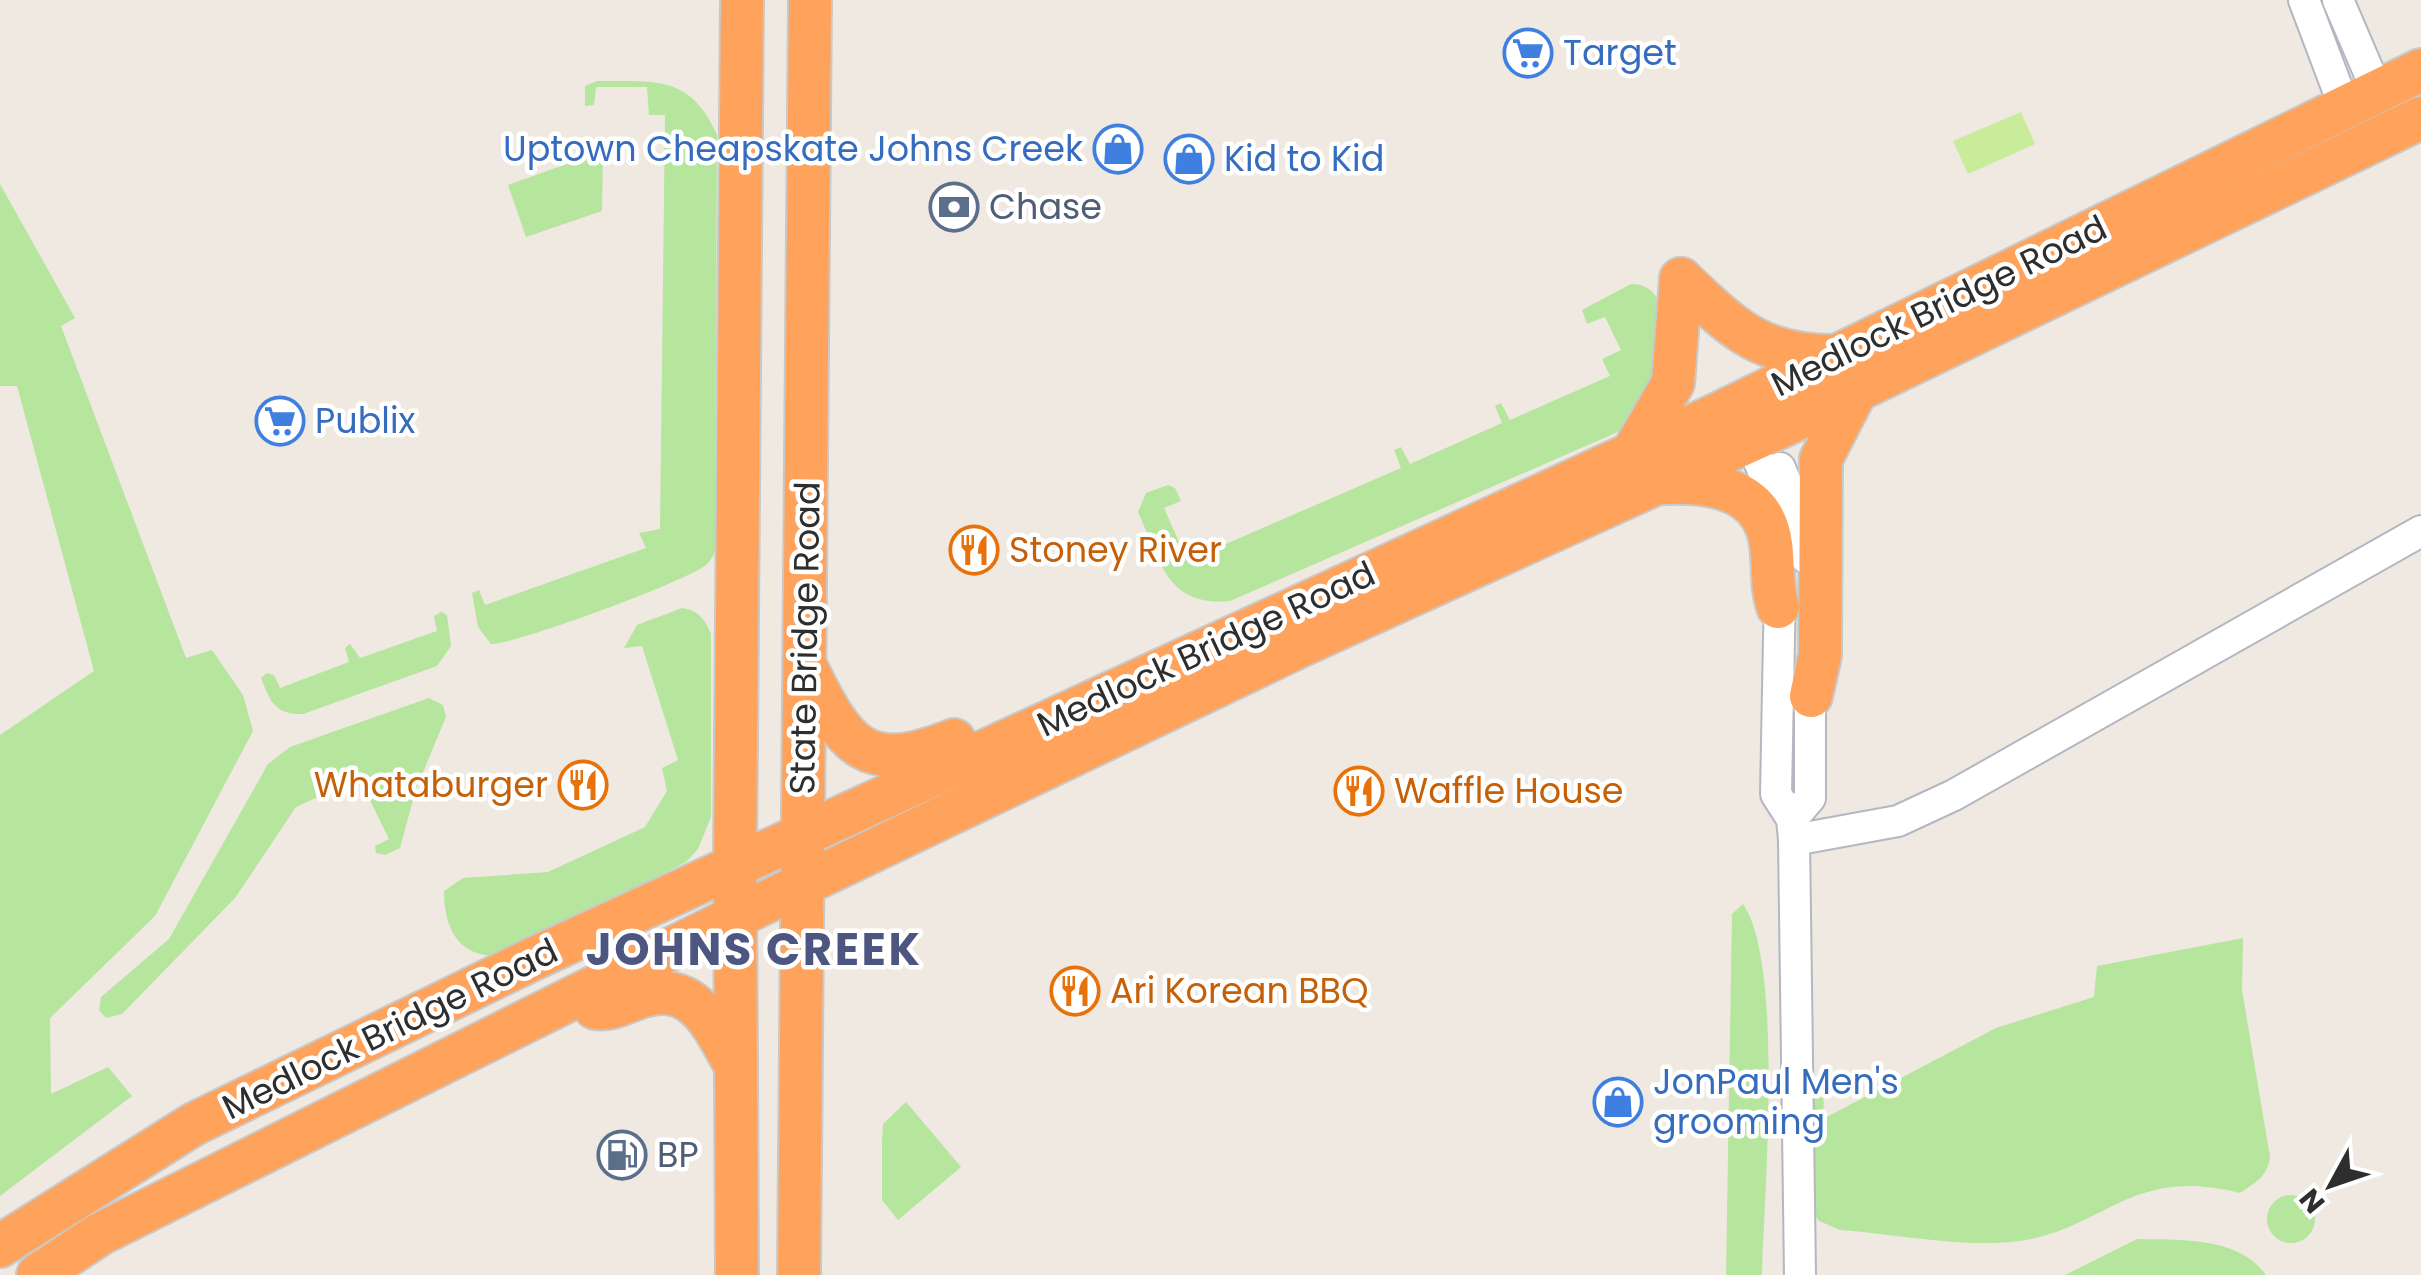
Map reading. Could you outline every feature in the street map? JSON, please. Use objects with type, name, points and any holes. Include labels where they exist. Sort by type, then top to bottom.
[{"type":"highway","name":"State Bridge Road","points":[[737,1275],[735,863],[742,0]]},
{"type":"highway","name":"State Bridge Road","points":[[799,1275],[810,0]]},
{"type":"highway","name":"Medlock Bridge Road","points":[[0,1246],[194,1124],[735,863],[1032,730],[1645,469],[1751,420],[2421,70]]},
{"type":"highway","name":"Medlock Bridge Road","points":[[1847,373],[2421,118]]},
{"type":"highway","points":[[1778,608],[1768,533],[1755,509],[1722,485],[1645,469],[1674,383],[1681,278],[1732,327],[1761,344],[1847,373],[1821,459],[1820,654],[1811,696]]},
{"type":"highway","name":"Medlock Bridge Road","points":[[38,1275],[100,1234],[735,917],[1302,645],[1645,469]]},
{"type":"highway","points":[[804,664],[836,724],[876,754],[910,757],[984,727],[1032,730]]},
{"type":"highway","points":[[571,1000],[601,1010],[651,994],[690,1004],[715,1023],[736,1067]]},
{"type":"street","points":[[2304,0],[2361,99]]},
{"type":"street","points":[[2338,0],[2361,99]]},
{"type":"street","points":[[1751,420],[1780,536],[1776,794],[1793,830],[1800,1275]]},
{"type":"street","points":[[1751,420],[1796,506],[1804,542],[1811,696],[1810,798],[1793,830]]},
{"type":"street","points":[[1793,830],[1898,821],[1954,795],[2421,531]]},
{"type":"street","points":[[714,1275],[737,1231]]},
{"type":"green space","points":[[597,81],[653,82],[682,91],[695,101],[717,135],[715,552],[706,565],[668,584],[564,624],[491,644],[478,627],[472,593],[479,590],[485,605],[646,548],[639,533],[660,529],[665,115],[649,115],[647,87],[596,87],[594,105],[585,106],[585,86]]},
{"type":"green space","points":[[2021,112],[2035,144],[1968,174],[1953,141]]},
{"type":"green space","points":[[603,151],[602,211],[526,237],[508,185]]},
{"type":"green space","points":[[0,184],[75,318],[61,326],[186,658],[212,650],[243,695],[253,731],[155,916],[50,1018],[51,1094],[108,1067],[132,1096],[0,1196],[0,735],[94,671],[17,386],[0,386]]},
{"type":"green space","points":[[1631,284],[1646,287],[1662,308],[1665,387],[1627,428],[1230,601],[1192,596],[1168,577],[1138,512],[1146,493],[1168,485],[1175,488],[1181,501],[1164,508],[1180,544],[1197,537],[1205,553],[1401,468],[1394,450],[1401,447],[1410,464],[1502,423],[1495,406],[1501,403],[1510,420],[1610,376],[1602,359],[1621,350],[1605,317],[1587,324],[1582,310]]},
{"type":"green space","points":[[682,608],[700,616],[711,634],[711,817],[698,849],[686,862],[503,955],[476,953],[465,947],[451,930],[444,891],[463,878],[548,872],[645,827],[667,791],[662,768],[678,760],[642,646],[624,648],[637,625]]},
{"type":"green space","points":[[441,612],[447,615],[451,646],[437,666],[303,714],[280,709],[267,693],[261,678],[267,673],[274,675],[280,688],[349,662],[345,648],[350,644],[360,658],[437,631],[434,616]]},
{"type":"green space","points":[[429,698],[443,705],[446,717],[416,789],[400,848],[385,855],[376,853],[375,846],[389,839],[363,786],[349,783],[296,807],[235,898],[122,1014],[106,1018],[99,1010],[101,997],[169,939],[268,764],[290,747]]},
{"type":"green space","points":[[1743,904],[1756,934],[1768,1026],[1762,1275],[1726,1275],[1732,914]]},
{"type":"green space","points":[[2243,938],[2242,990],[2270,1157],[2264,1174],[2240,1193],[2202,1186],[2170,1187],[2142,1193],[2043,1236],[1990,1243],[1840,1230],[1819,1221],[1813,1212],[1810,1100],[1824,1089],[1823,1119],[1996,1028],[2094,997],[2097,966]]},
{"type":"green space","points":[[906,1102],[961,1167],[898,1220],[882,1200],[883,1124]]},
{"type":"green space","points":[[2291,1195],[2308,1202],[2315,1219],[2308,1236],[2291,1243],[2274,1236],[2267,1219],[2274,1202]]},
{"type":"green space","points":[[2137,1239],[2224,1247],[2254,1262],[2266,1275],[2065,1275]]},
{"type":"place","name":"Target","points":[[1528,53]]},
{"type":"place","name":"Uptown Cheapskate Johns Creek","points":[[1118,149]]},
{"type":"place","name":"Kid to Kid","points":[[1189,159]]},
{"type":"place","name":"Chase","points":[[954,207]]},
{"type":"place","name":"Publix","points":[[280,421]]},
{"type":"place","name":"Stoney River","points":[[974,550]]},
{"type":"place","name":"Whataburger","points":[[583,785]]},
{"type":"place","name":"Waffle House","points":[[1359,791]]},
{"type":"place","name":"Ari Korean BBQ","points":[[1075,991]]},
{"type":"place","name":"JonPaul Men's grooming","points":[[1618,1102]]},
{"type":"place","name":"BP","points":[[622,1155]]},
{"type":"district","name":"JOHNS CREEK","points":[[754,949]]}]
